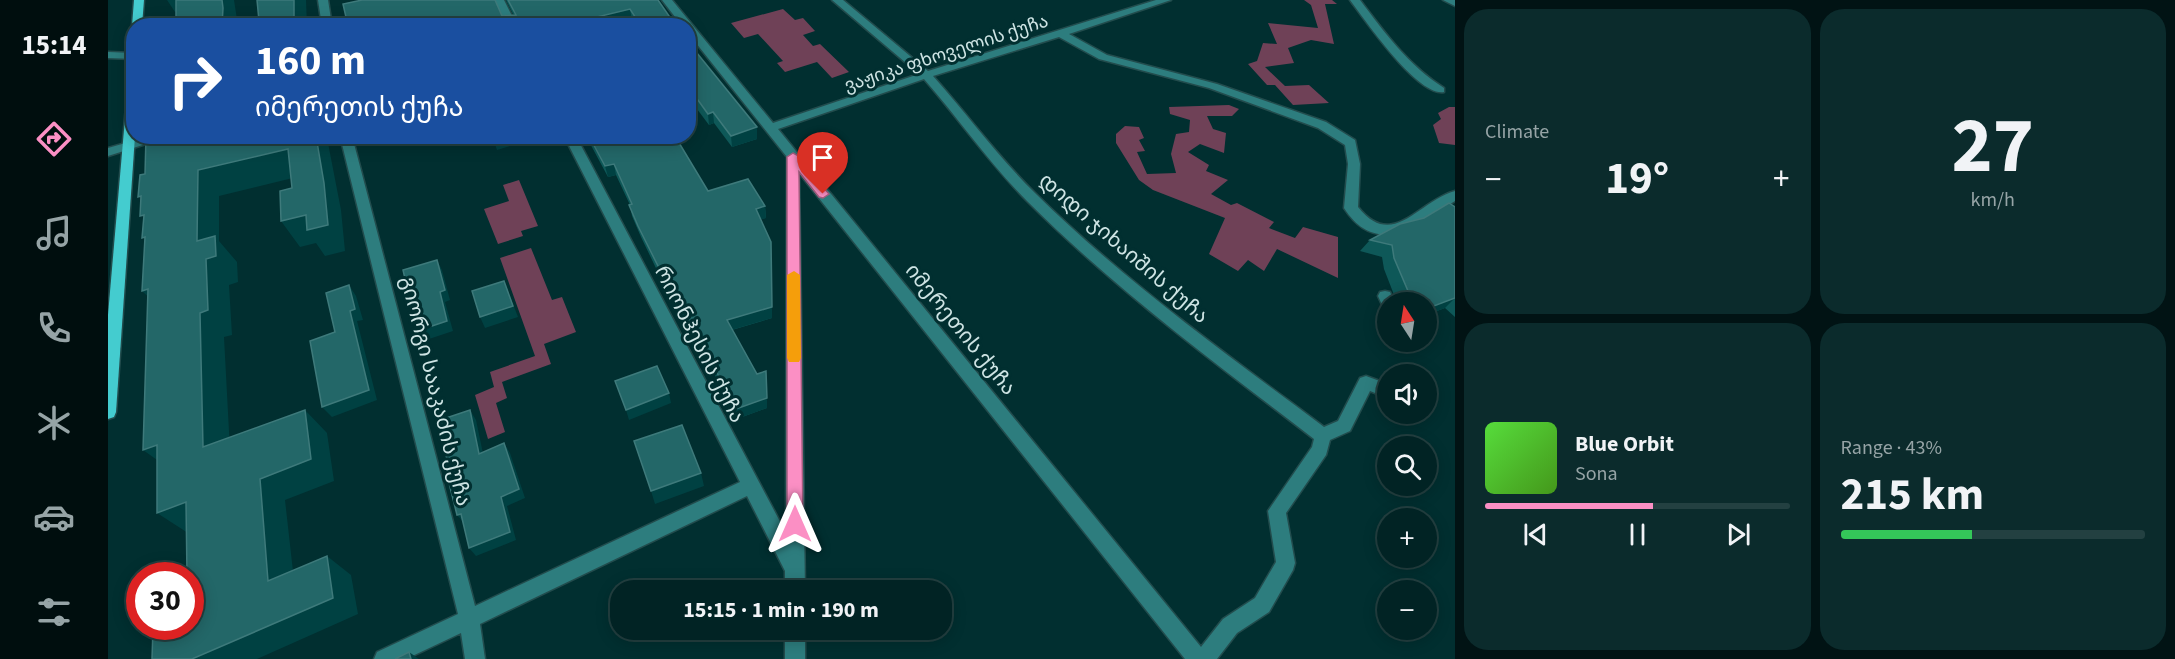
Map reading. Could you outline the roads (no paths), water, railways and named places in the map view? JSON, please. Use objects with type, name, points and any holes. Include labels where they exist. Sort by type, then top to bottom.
[{"type":"main road","points":[[138,18],[139,0]]},
{"type":"main road","points":[[108,412],[129,146]]},
{"type":"street","points":[[323,0],[326,18]]},
{"type":"street","points":[[499,0],[508,18]]},
{"type":"street","name":"იმერეთის ქუჩა","points":[[668,0],[682,18]]},
{"type":"street","name":"დიდი ჯიხაიშის ქუჩა","points":[[837,0],[926,75],[1008,172],[1066,231],[1182,329],[1323,436]]},
{"type":"street","name":"ვაჟიკა ფხოველის ქუჩა","points":[[770,128],[926,75],[1166,0]]},
{"type":"street","points":[[1355,0],[1403,64],[1418,77],[1440,90]]},
{"type":"street","points":[[1448,0],[1455,3]]},
{"type":"street","points":[[1062,34],[1103,57],[1214,86],[1322,125],[1351,143],[1354,164],[1351,207],[1362,222],[1369,226],[1387,231],[1404,226],[1455,195]]},
{"type":"street","name":"იმერეთის ქუჩა","points":[[696,36],[1198,659]]},
{"type":"street","points":[[108,56],[126,56]]},
{"type":"street","points":[[108,152],[136,144]]},
{"type":"street","name":"გიორგი სააკაძის ქუჩა","points":[[348,144],[469,619],[475,659]]},
{"type":"street","name":"რიონჰესის ქუჩა","points":[[574,144],[749,486],[795,570]]},
{"type":"street","points":[[793,157],[795,580]]},
{"type":"street","points":[[1203,659],[1230,626],[1262,605],[1286,563],[1277,511],[1320,450],[1323,436],[1344,426],[1366,383],[1377,387]]},
{"type":"street","points":[[384,659],[749,486]]},
{"type":"street","points":[[795,640],[795,659]]}]
